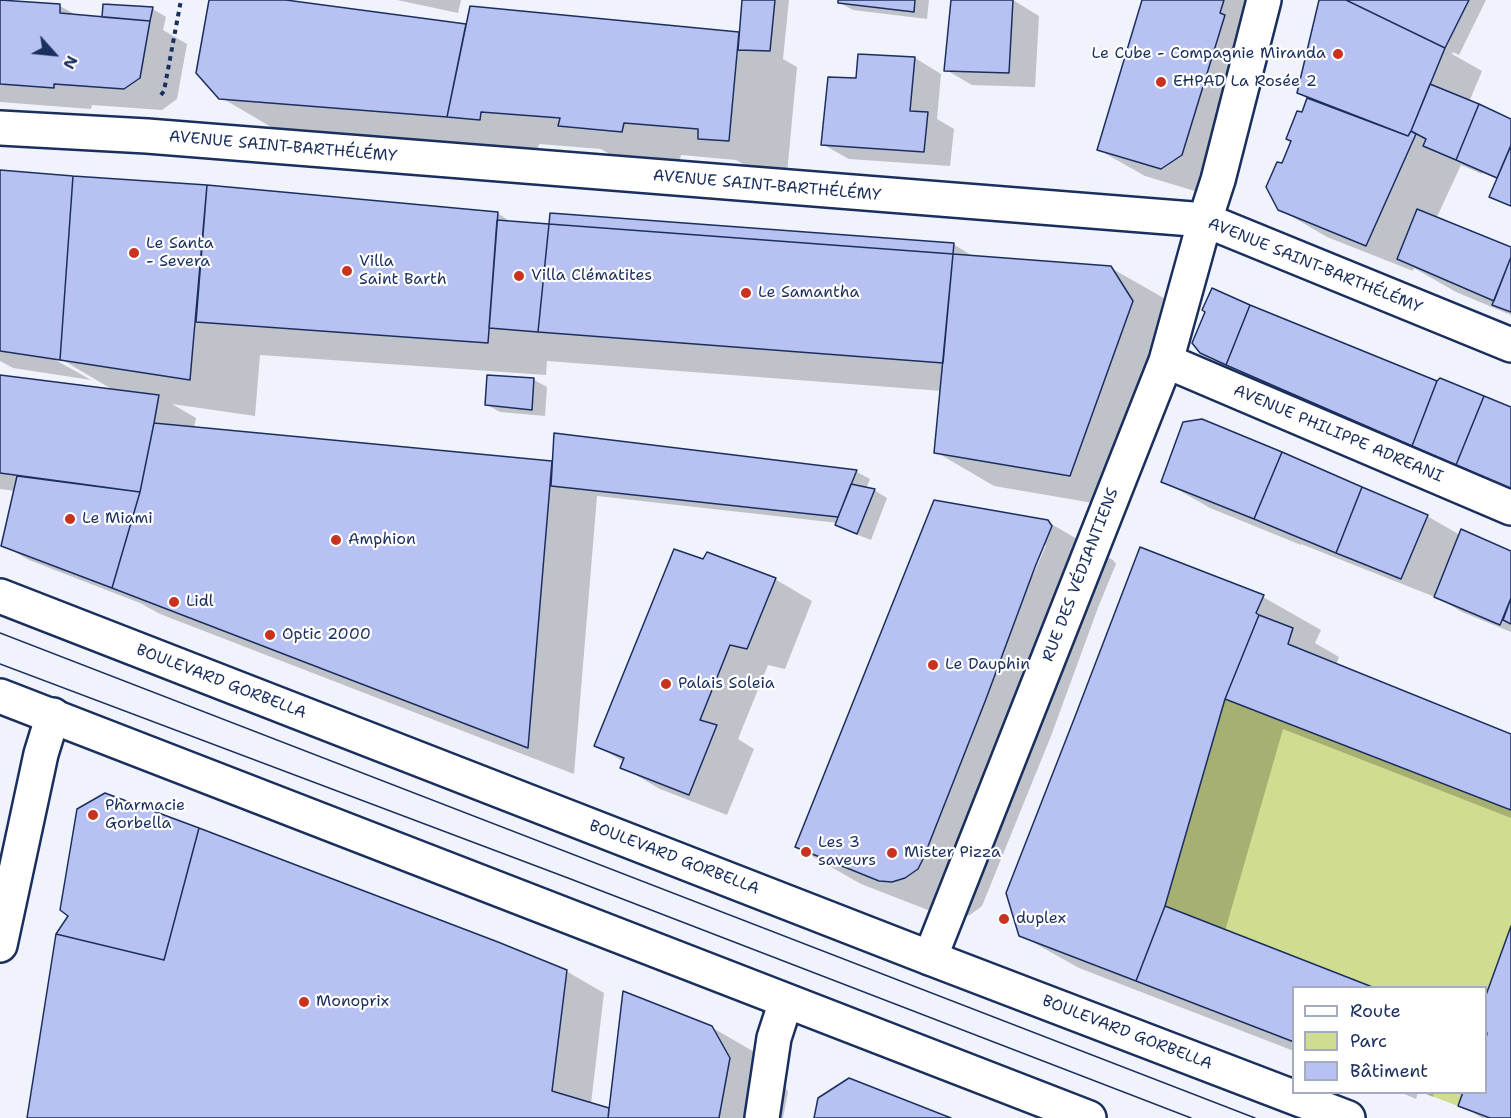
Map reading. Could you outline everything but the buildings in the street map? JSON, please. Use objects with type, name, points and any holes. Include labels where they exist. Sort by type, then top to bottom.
[{"type":"street","name":"RUE DES VÉDIANTIENS","points":[[930,958],[1166,361],[1218,180],[1264,0]]},
{"type":"street","name":"AVENUE SAINT-BARTHÉLÉMY","points":[[0,128],[159,137],[1205,220],[1511,345]]},
{"type":"street","name":"AVENUE PHILIPPE ADREANI","points":[[1166,361],[1511,508]]},
{"type":"street","name":"BOULEVARD GORBELLA","points":[[0,596],[1348,1118]]},
{"type":"street","points":[[0,696],[603,928],[1079,1116]]},
{"type":"street","points":[[0,945],[41,754],[53,715]]},
{"type":"street","points":[[762,1118],[774,1038],[786,1001]]},
{"type":"path","points":[[164,92],[181,0]]},
{"type":"green space","points":[[1225,699],[1511,810],[1511,952],[1487,1034],[1487,986],[1292,987],[1165,906]]},
{"type":"green space","points":[[1427,1094],[1463,1094],[1458,1106]]},
{"type":"tram line","points":[[0,633],[1255,1118]]},
{"type":"tram line","points":[[0,664],[568,878],[1191,1118]]},
{"type":"place","name":"Le Cube - Compagnie Miranda","points":[[1338,54]]},
{"type":"place","name":"EHPAD La Rosée 2","points":[[1161,82]]},
{"type":"place","name":"Le Santa - Severa","points":[[134,253]]},
{"type":"place","name":"Villa Saint Barth","points":[[347,271]]},
{"type":"place","name":"Villa Clématites","points":[[519,276]]},
{"type":"place","name":"Le Samantha","points":[[746,293]]},
{"type":"place","name":"Le Miami","points":[[70,519]]},
{"type":"place","name":"Amphion","points":[[336,540]]},
{"type":"place","name":"Lidl","points":[[174,602]]},
{"type":"place","name":"Optic 2000","points":[[270,635]]},
{"type":"place","name":"Le Dauphin","points":[[933,665]]},
{"type":"place","name":"Palais Soleia","points":[[666,684]]},
{"type":"place","name":"Pharmacie Gorbella","points":[[93,815]]},
{"type":"place","name":"Les 3 saveurs","points":[[806,852]]},
{"type":"place","name":"Mister Pizza","points":[[892,853]]},
{"type":"place","name":"duplex","points":[[1004,919]]},
{"type":"place","name":"Monoprix","points":[[304,1002]]}]
